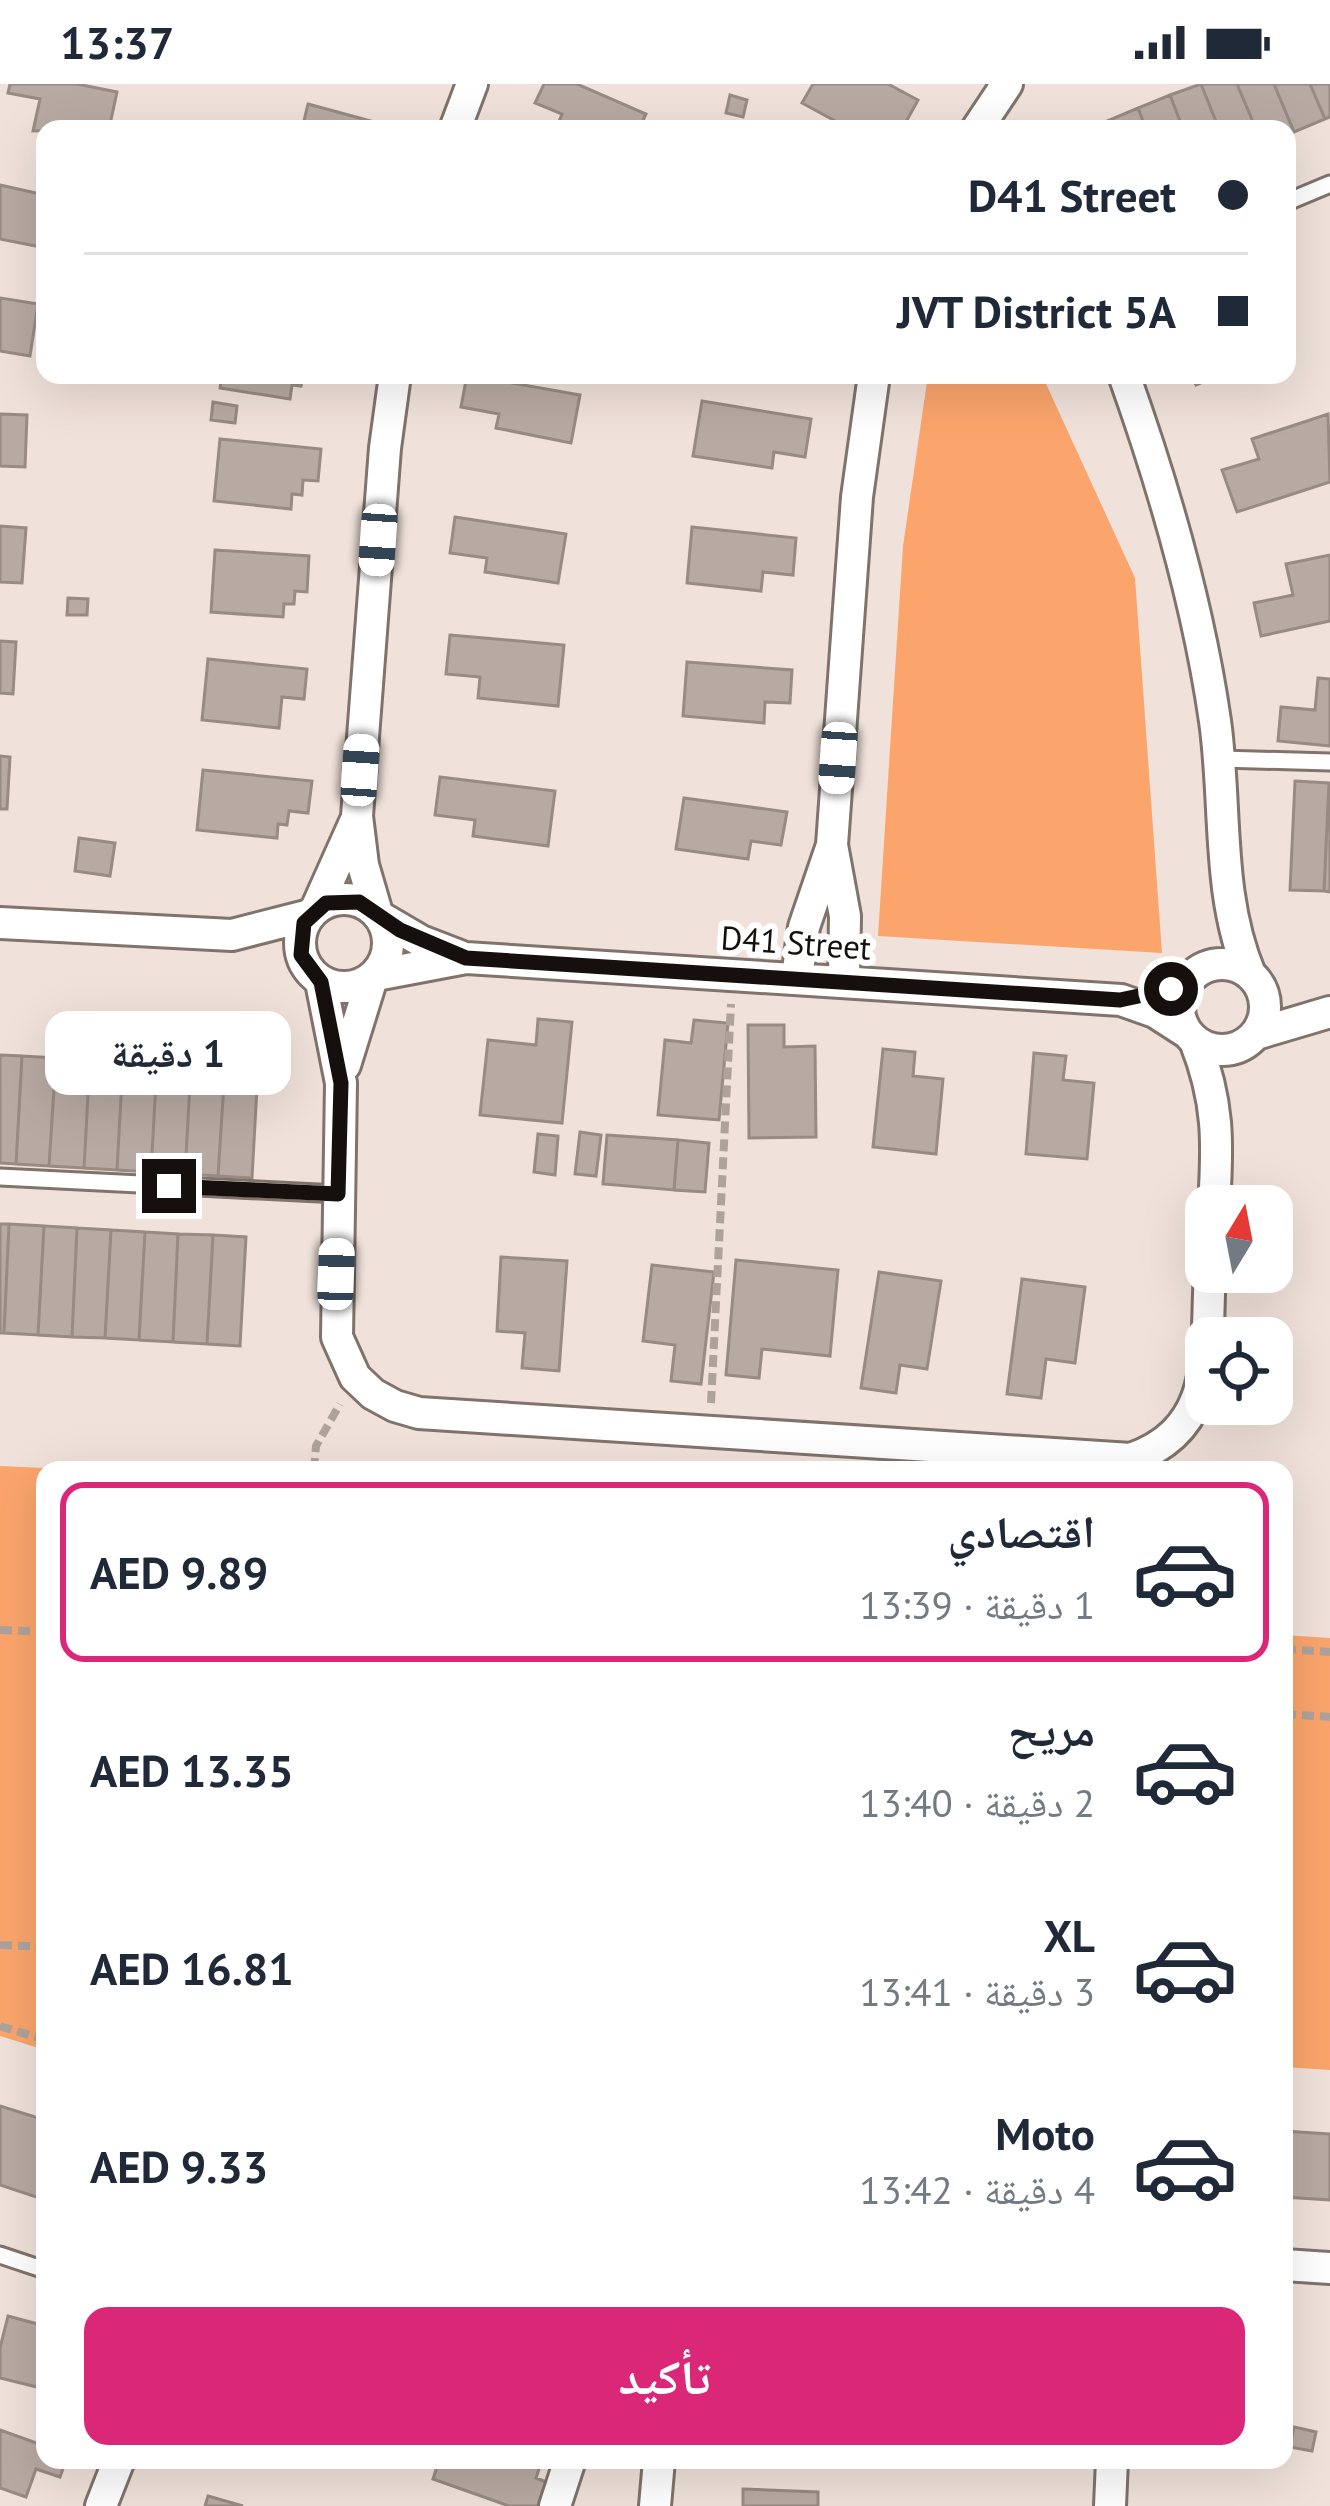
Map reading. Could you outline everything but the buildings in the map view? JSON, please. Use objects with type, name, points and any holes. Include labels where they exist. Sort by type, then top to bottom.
[{"type":"street","points":[[458,120],[472,84]]},
{"type":"street","points":[[982,120],[1007,84]]},
{"type":"street","points":[[393,384],[357,816],[363,865],[388,941],[341,1083],[334,1314],[337,1336],[355,1376],[374,1394],[418,1413],[1131,1459],[1173,1438],[1199,1398],[1208,1293]]},
{"type":"street","points":[[844,980],[845,916],[832,845],[857,497],[873,384]]},
{"type":"street","points":[[1127,384],[1178,544],[1207,673],[1221,759],[1227,896],[1265,1015],[1219,1131]]},
{"type":"street","points":[[341,1083],[300,934],[357,816]]},
{"type":"street","points":[[797,977],[804,927],[832,845]]},
{"type":"street","points":[[1215,1185],[1219,1131],[1211,1085],[1178,1007],[1214,937],[1227,896]]},
{"type":"street","points":[[232,935],[348,899],[378,915]]},
{"type":"street","name":"D41 Street","points":[[378,915],[421,941],[466,958],[560,967],[732,973],[1120,1000],[1154,994],[1189,978]]},
{"type":"street","points":[[0,923],[232,935],[270,946],[342,988],[374,976]]},
{"type":"street","name":"D41 Street","points":[[374,976],[466,958]]},
{"type":"street","points":[[1189,978],[1214,964],[1227,963],[1296,1001],[1330,1011]]},
{"type":"street","name":"D41 Street","points":[[1120,1000],[1156,1012],[1191,1037]]},
{"type":"street","points":[[1191,1037],[1217,1050],[1240,1046],[1253,1037],[1330,1011]]},
{"type":"street","points":[[1293,2266],[1330,2268]]},
{"type":"street","points":[[101,2506],[115,2469]]},
{"type":"street","points":[[555,2506],[567,2469]]},
{"type":"street","points":[[655,2506],[658,2469]]},
{"type":"street","points":[[1110,2506],[1112,2469]]},
{"type":"lane","points":[[1296,198],[1330,184]]},
{"type":"lane","points":[[1221,759],[1330,763]]},
{"type":"lane","points":[[0,1177],[338,1194]]},
{"type":"lane","points":[[0,2255],[36,2267]]},
{"type":"path","points":[[709,1433],[732,973]]},
{"type":"path","points":[[315,1461],[316,1446],[355,1376]]},
{"type":"path","points":[[0,1630],[36,1632]]},
{"type":"path","points":[[1293,1650],[1330,1652]]},
{"type":"path","points":[[1293,1715],[1330,1717]]},
{"type":"path","points":[[0,1945],[36,1947]]},
{"type":"path","points":[[0,2026],[36,2037]]},
{"type":"shaded area","points":[[927,384],[1046,384],[1135,578],[1162,953],[878,936],[903,546]]},
{"type":"shaded area","points":[[0,1466],[36,1468],[36,2047],[0,2036]]},
{"type":"shaded area","points":[[1293,1636],[1330,1638],[1330,2070],[1293,2068]]},
{"type":"route","points":[[169,1186],[338,1194],[338,1057],[321,982],[305,965],[300,944],[310,915],[337,900],[359,902],[421,941],[466,958],[1120,1000],[1171,989]]}]
